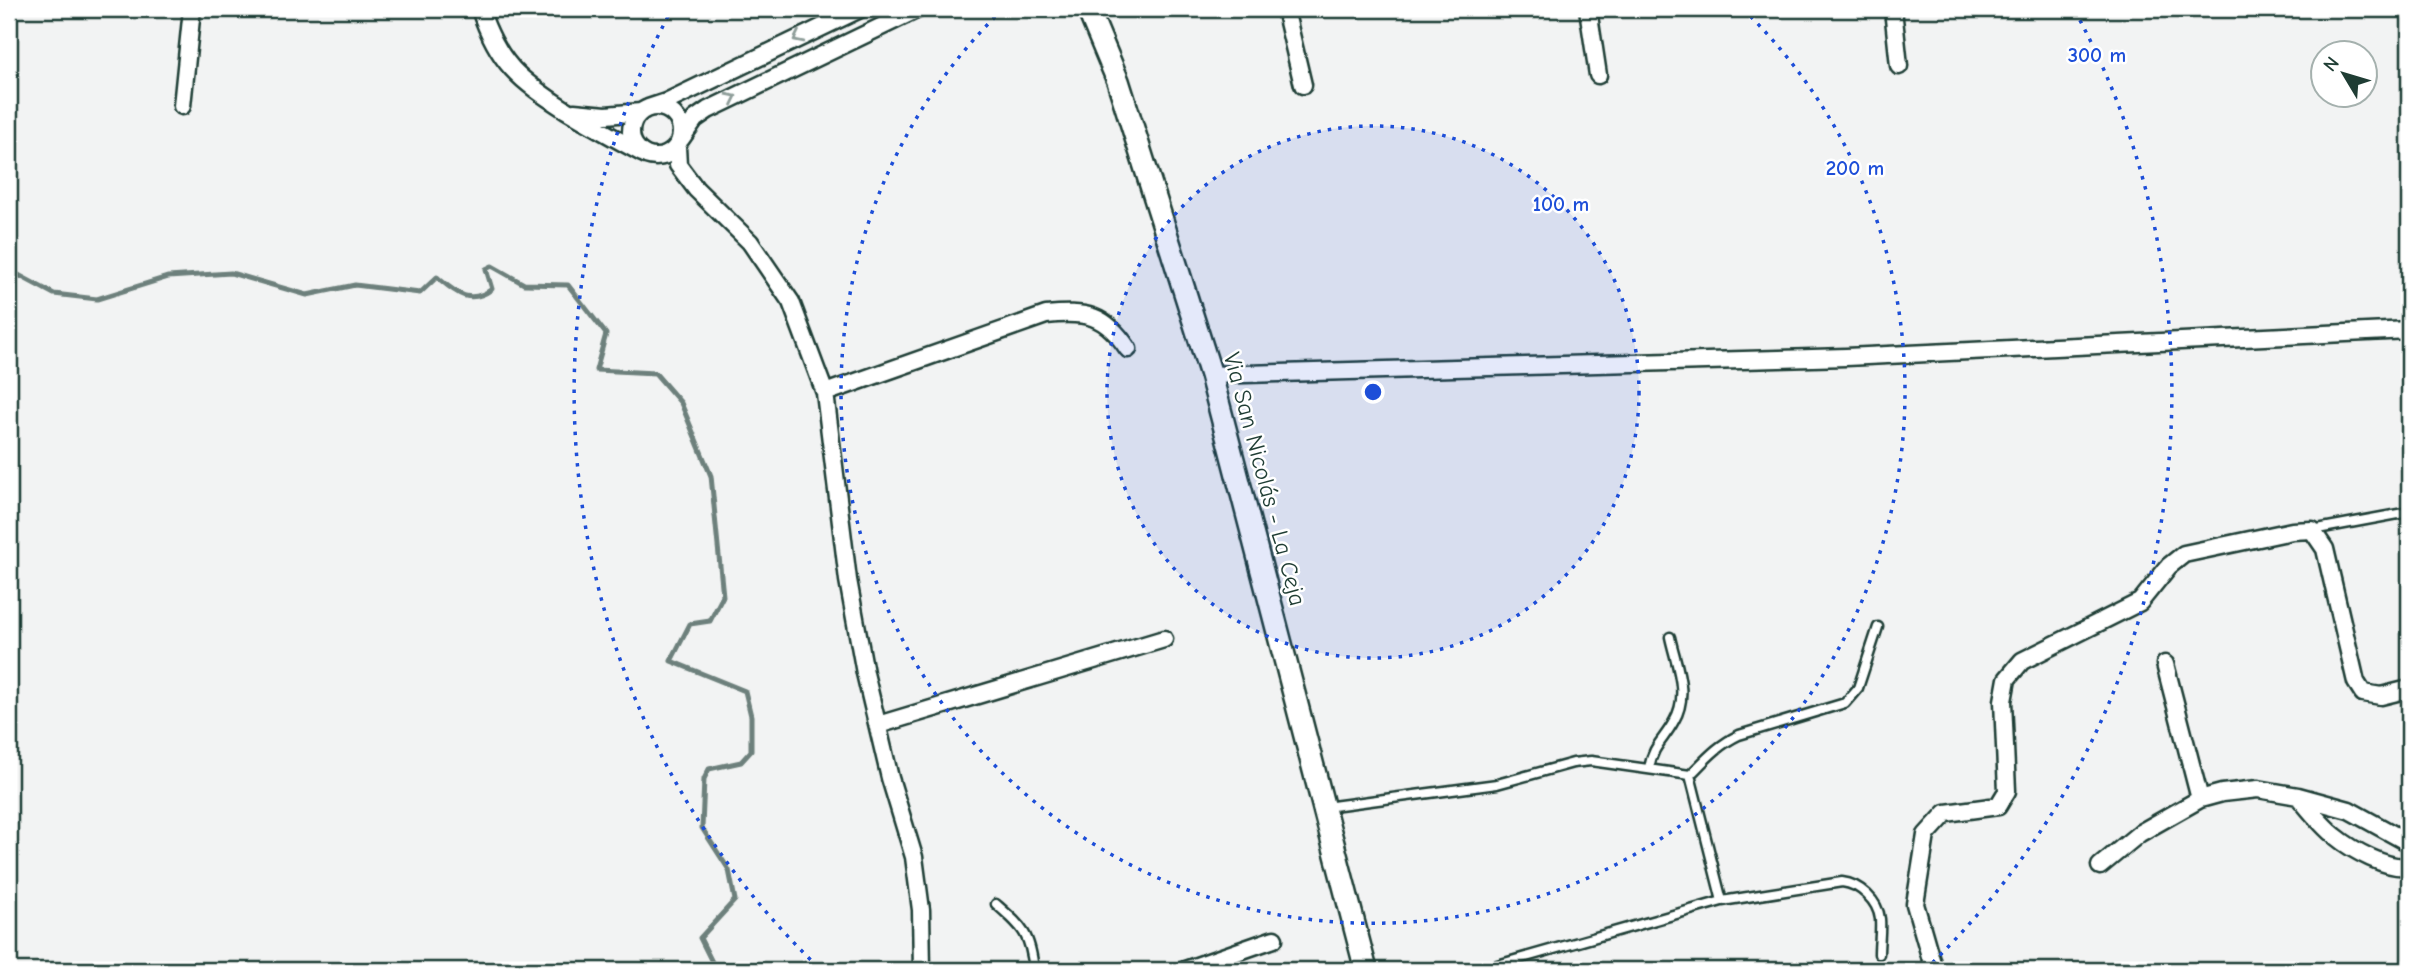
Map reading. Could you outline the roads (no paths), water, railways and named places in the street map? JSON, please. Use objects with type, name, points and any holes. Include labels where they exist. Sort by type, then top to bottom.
[{"type":"street","points":[[182,106],[192,9]]},
{"type":"street","points":[[480,9],[495,46],[511,68],[531,88],[596,129],[645,155],[696,189]]},
{"type":"street","points":[[860,9],[645,110],[632,125],[632,140],[645,155],[665,156],[679,143],[695,119],[708,110],[918,9]]},
{"type":"street","name":"Via San Nicolás - La Ceja","points":[[1088,9],[1118,81],[1211,375],[1366,970]]},
{"type":"street","points":[[1284,9],[1303,85]]},
{"type":"street","points":[[1588,9],[1598,75]]},
{"type":"street","points":[[1893,9],[1899,66]]},
{"type":"street","points":[[562,107],[579,113],[606,115],[664,108],[677,117],[682,131],[677,165],[696,189],[750,242],[791,302],[825,393],[848,580],[865,673],[890,778],[914,857],[921,910],[922,970]]},
{"type":"street","points":[[825,393],[1046,315],[1062,314],[1099,319],[1117,332],[1128,349]]},
{"type":"street","points":[[1211,375],[1833,357],[2409,330]]},
{"type":"street","points":[[1934,970],[1915,904],[1926,835],[1946,813],[1998,806],[2007,791],[2003,701],[2007,679],[2022,661],[2140,602],[2169,566],[2184,554],[2292,531],[2312,530],[2325,549],[2356,682],[2364,693],[2381,696],[2409,689]]},
{"type":"street","points":[[877,725],[1164,639]]},
{"type":"street","points":[[2165,664],[2200,799]]},
{"type":"street","points":[[2100,866],[2140,833],[2200,799],[2222,793],[2258,789],[2298,796],[2349,810],[2409,843]]},
{"type":"street","points":[[2298,796],[2341,841],[2390,867],[2409,866]]},
{"type":"street","points":[[1185,970],[1274,939]]},
{"type":"lane","points":[[2312,530],[2409,512]]},
{"type":"lane","points":[[1690,775],[1723,742],[1845,703],[1858,688],[1878,627]]},
{"type":"lane","points":[[1650,768],[1651,754],[1674,722],[1682,705],[1683,693],[1670,637]]},
{"type":"lane","points":[[1324,807],[1497,785],[1573,763],[1591,761],[1690,775]]},
{"type":"lane","points":[[1690,775],[1722,901]]},
{"type":"lane","points":[[1480,970],[1722,901],[1842,881],[1857,886],[1875,904],[1880,918],[1879,954]]},
{"type":"lane","points":[[996,904],[1019,924],[1028,937],[1034,970]]},
{"type":"waterway","points":[[9,270],[54,294],[97,299],[168,277],[231,273],[307,295],[355,285],[420,293],[437,277],[456,292],[469,297],[476,296],[492,289],[486,269],[492,266],[524,284],[568,285],[606,334],[596,370],[655,373],[681,403],[711,476],[723,596],[710,621],[690,624],[671,661],[745,691],[751,716],[751,751],[741,762],[709,769],[704,779],[702,828],[729,870],[735,900],[700,938],[716,970]]}]
